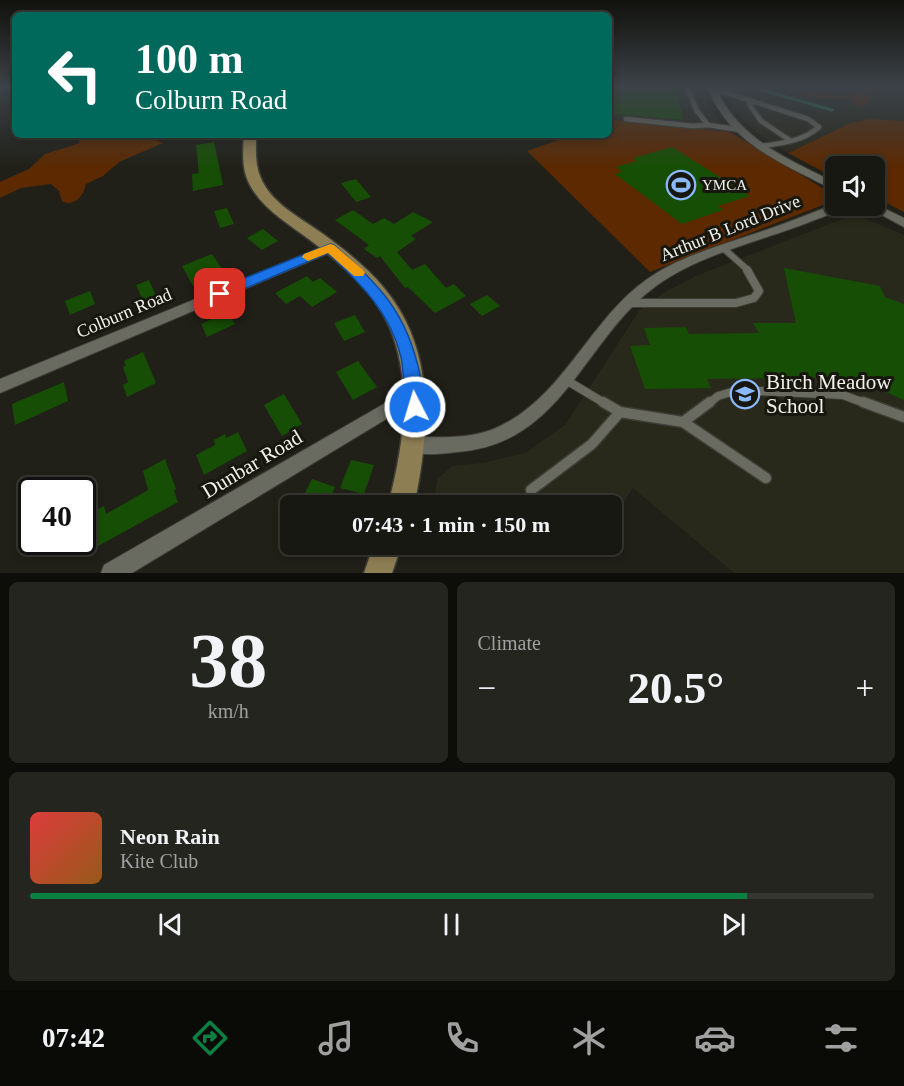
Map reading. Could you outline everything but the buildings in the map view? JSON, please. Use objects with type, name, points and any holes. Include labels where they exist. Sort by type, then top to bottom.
[{"type":"street","points":[[727,115],[741,130],[762,146],[825,181]]},
{"type":"street","points":[[250,138],[250,164],[261,189],[284,214],[330,248],[369,284],[389,309],[404,342],[415,393],[414,446],[403,495]]},
{"type":"street","name":"Arthur B Lord Drive","points":[[414,446],[467,443],[495,437],[514,428],[536,412],[566,380],[627,303],[651,283],[723,248],[825,211]]},
{"type":"street","points":[[885,213],[904,223]]},
{"type":"street","name":"Colburn Road","points":[[0,386],[330,248]]},
{"type":"street","name":"Dunbar Road","points":[[112,573],[415,393]]},
{"type":"street","points":[[378,573],[384,555]]},
{"type":"lane","points":[[700,115],[708,124]]},
{"type":"lane","points":[[756,115],[791,141]]},
{"type":"lane","points":[[762,146],[804,138],[819,127],[808,119],[794,115]]},
{"type":"lane","points":[[626,119],[693,126],[708,124],[741,130]]},
{"type":"lane","points":[[627,303],[736,303],[754,298],[759,291],[756,281],[746,267],[723,248]]},
{"type":"lane","points":[[566,380],[620,412],[683,422],[766,478]]},
{"type":"lane","points":[[683,422],[718,396],[738,390],[843,395],[904,417]]},
{"type":"lane","points":[[531,490],[592,444],[620,412]]},
{"type":"shaded area","points":[[612,115],[715,115],[721,122],[699,134],[612,125]]},
{"type":"shaded area","points":[[739,115],[904,115],[904,121],[860,120],[788,153],[760,135]]},
{"type":"shaded area","points":[[869,119],[904,121],[904,212],[885,202],[885,156],[825,156],[825,173],[788,153],[851,123]]},
{"type":"shaded area","points":[[612,120],[614,120],[730,132],[824,189],[825,203],[650,272],[527,151],[564,138],[612,138]]},
{"type":"shaded area","points":[[76,138],[151,138],[163,143],[119,162],[103,176],[86,184],[81,196],[74,202],[62,201],[59,191],[51,184],[21,188],[0,198],[0,182],[29,169],[45,154],[80,143]]},
{"type":"shaded area","name":"Birch Meadow School","points":[[850,216],[860,216],[904,235],[904,573],[734,573],[633,488],[622,504],[622,495],[434,495],[438,478],[453,466],[482,463],[525,453],[565,425],[639,311],[663,293],[696,276]]},
{"type":"slow traffic","points":[[308,257],[330,248],[358,273]]},
{"type":"place","name":"YMCA","points":[[681,185]]},
{"type":"place","name":"Birch Meadow School","points":[[745,394]]},
{"type":"route","points":[[220,294],[330,248],[369,284],[393,316],[401,332],[412,372],[415,407]]}]
